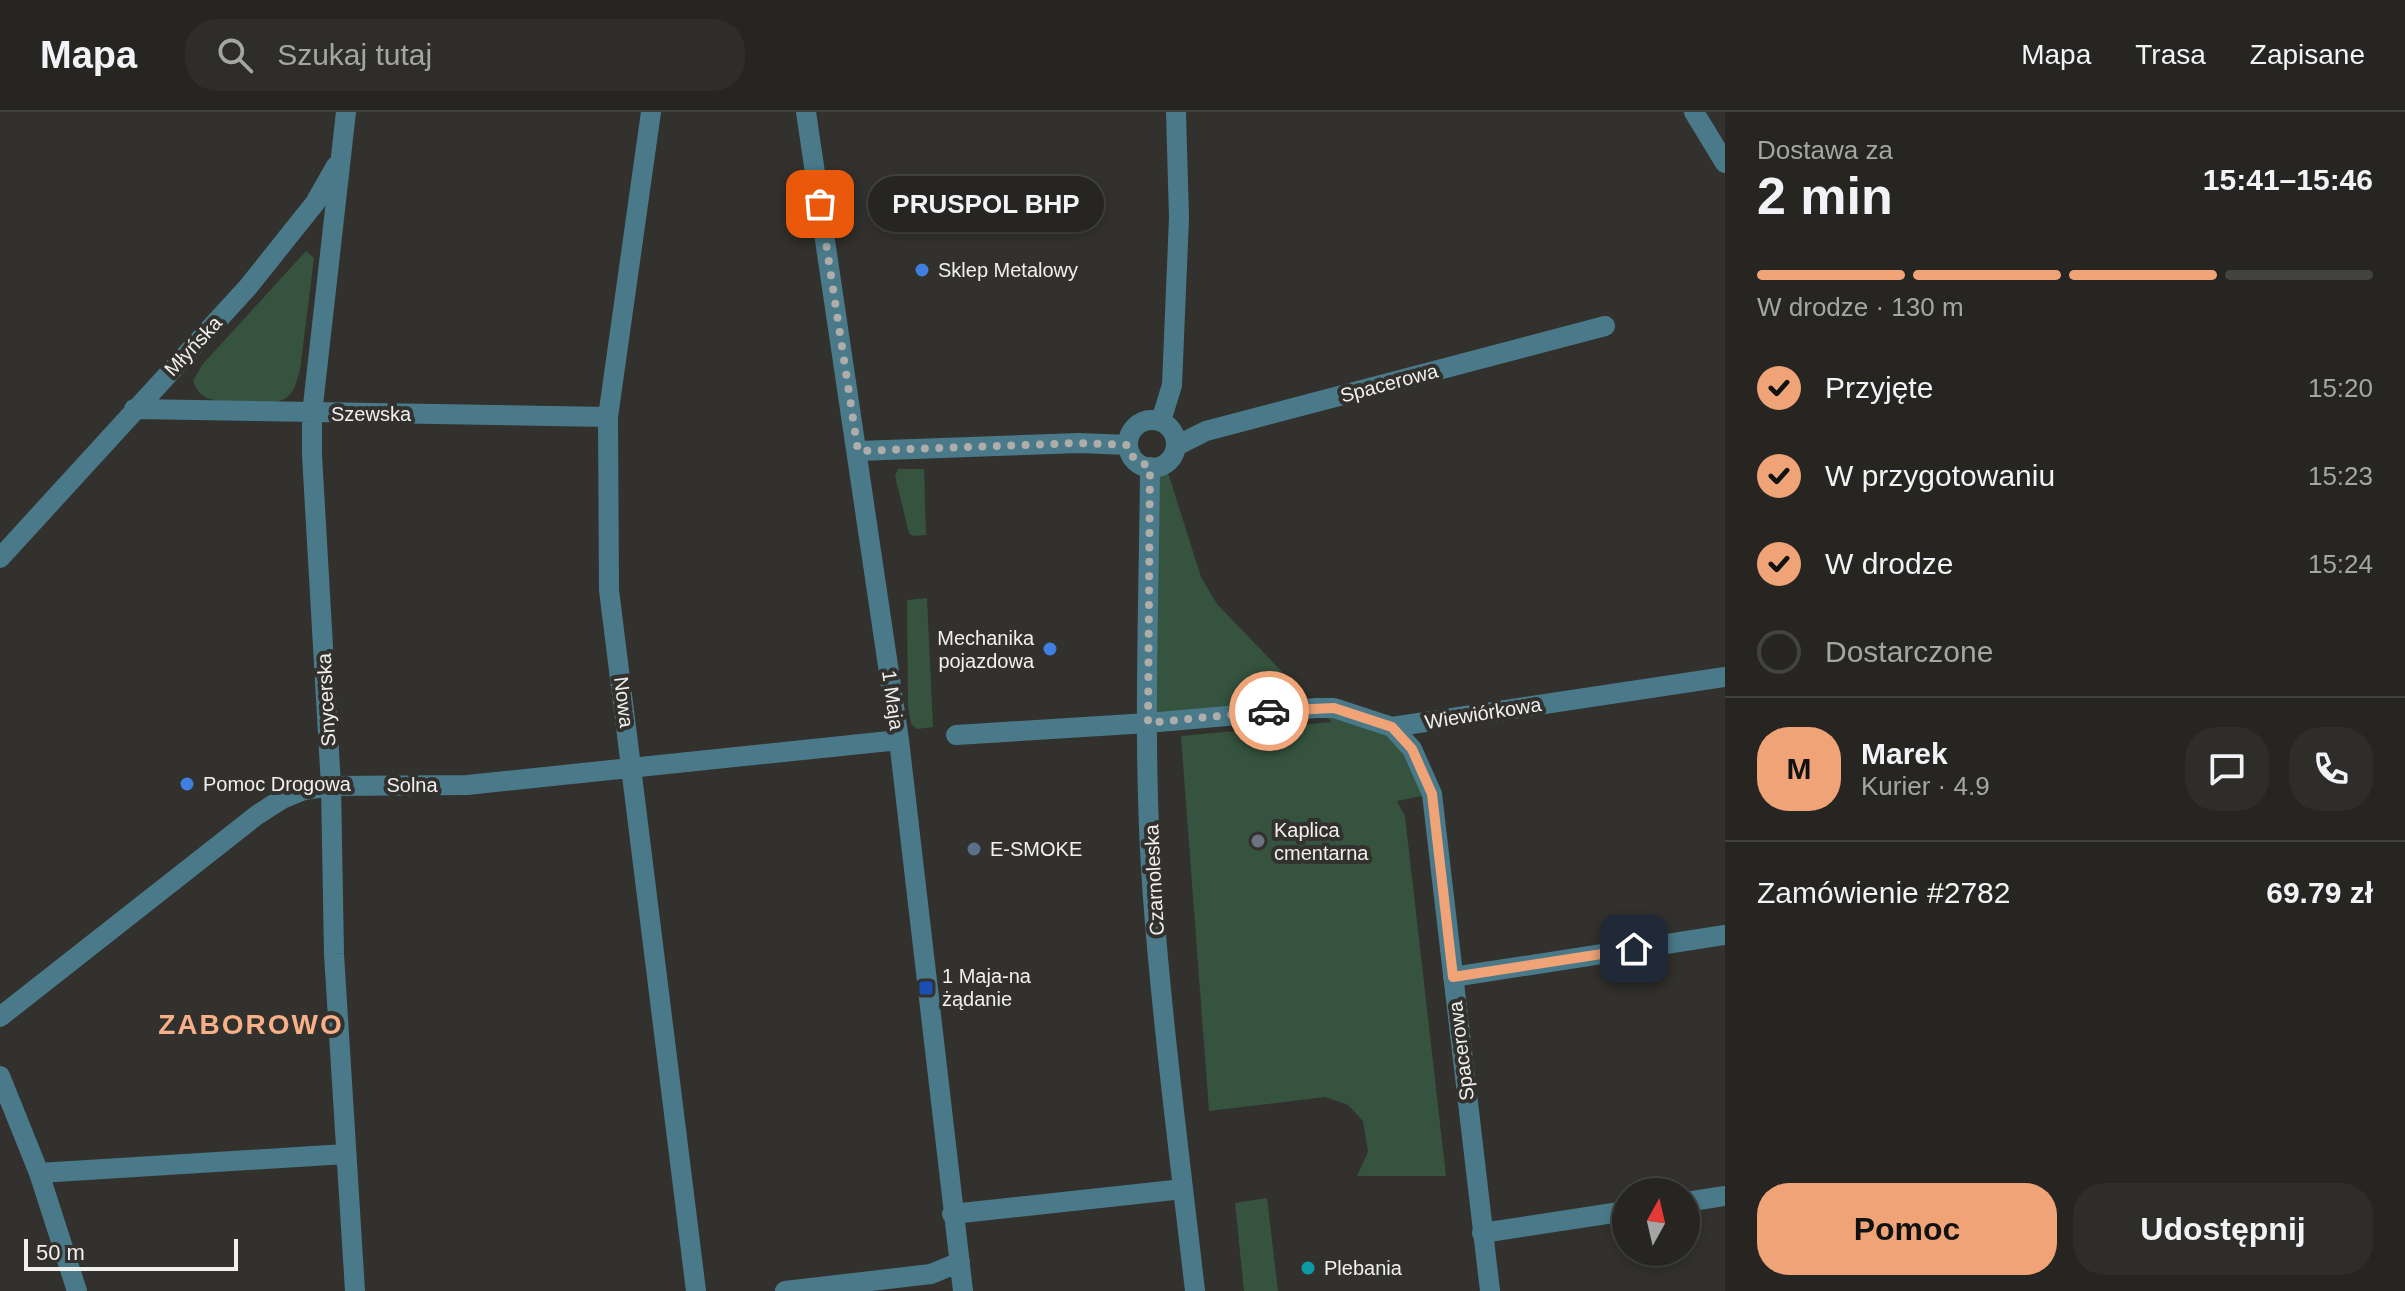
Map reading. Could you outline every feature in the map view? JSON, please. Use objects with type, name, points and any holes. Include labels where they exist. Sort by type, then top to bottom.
[{"type":"street","name":"Młyńska","points":[[0,558],[290,237],[315,203],[340,159],[346,112]]},
{"type":"street","name":"Nowa","points":[[651,112],[608,417],[609,590],[696,1291]]},
{"type":"street","name":"1 Maja","points":[[806,112],[899,740],[963,1291]]},
{"type":"street","points":[[1161,421],[1172,385],[1179,218],[1176,112]]},
{"type":"street","points":[[1694,112],[1725,163]]},
{"type":"street","name":"Snycerska","points":[[340,159],[312,414],[312,455],[331,786],[332,908],[355,1291]]},
{"type":"street","name":"Spacerowa","points":[[1176,446],[1206,431],[1605,326]]},
{"type":"street","name":"Szewska","points":[[134,409],[608,417]]},
{"type":"street","points":[[1161,421],[1171,429],[1176,446],[1165,463],[1150,467],[1134,459],[1128,445],[1133,429],[1139,423],[1161,421]]},
{"type":"street","points":[[858,451],[1079,443],[1128,445]]},
{"type":"street","name":"Czarnoleska","points":[[1150,467],[1148,723],[1153,897],[1195,1291]]},
{"type":"street","name":"Wiewiórkowa","points":[[956,735],[1148,723],[1304,708],[1334,708],[1392,727],[1725,677]]},
{"type":"street","name":"Spacerowa","points":[[1392,727],[1412,749],[1432,794],[1490,1291]]},
{"type":"street","name":"Solna","points":[[0,1017],[257,815],[304,790],[331,786],[467,785],[899,740]]},
{"type":"street","points":[[1453,977],[1725,935]]},
{"type":"street","points":[[0,1076],[39,1173],[77,1291]]},
{"type":"street","points":[[39,1173],[345,1154]]},
{"type":"street","points":[[952,1214],[1183,1189]]},
{"type":"street","points":[[1700,1200],[1725,1196]]},
{"type":"street","points":[[1482,1233],[1612,1213]]},
{"type":"street","points":[[785,1291],[931,1274],[960,1262]]},
{"type":"green space","points":[[306,251],[314,258],[300,370],[292,392],[280,401],[261,403],[226,402],[204,396],[193,381],[202,365]]},
{"type":"green space","points":[[1165,463],[1201,577],[1217,604],[1316,707],[1392,727],[1432,794],[1397,801],[1405,816],[1446,1176],[1357,1176],[1368,1152],[1363,1121],[1348,1105],[1325,1097],[1209,1111],[1181,736],[1332,722],[1316,708],[1148,723],[1159,466]]},
{"type":"green space","points":[[898,469],[924,469],[926,535],[913,536],[909,533],[895,476]]},
{"type":"green space","points":[[927,598],[933,727],[917,729],[911,724],[908,707],[907,600]]},
{"type":"green space","points":[[1267,1198],[1278,1291],[1244,1291],[1235,1203]]},
{"type":"way so far","points":[[820,204],[858,451],[1079,443],[1128,445],[1134,459],[1150,467],[1148,723],[1269,711]]},
{"type":"place","name":"PRUSPOL BHP","points":[[820,204]]},
{"type":"place","name":"Sklep Metalowy","points":[[922,270]]},
{"type":"place","name":"Mechanika pojazdowa","points":[[1050,649]]},
{"type":"place","name":"Pomoc Drogowa","points":[[187,784]]},
{"type":"place","name":"Kaplica cmentarna","points":[[1258,841]]},
{"type":"place","name":"E-SMOKE","points":[[974,849]]},
{"type":"place","name":"1 Maja-na żądanie","points":[[926,988]]},
{"type":"place","name":"Plebania","points":[[1308,1268]]},
{"type":"district","name":"ZABOROWO","points":[[251,1024]]},
{"type":"route","points":[[1269,711],[1334,708],[1392,727],[1412,749],[1432,794],[1453,977],[1634,949]]}]
